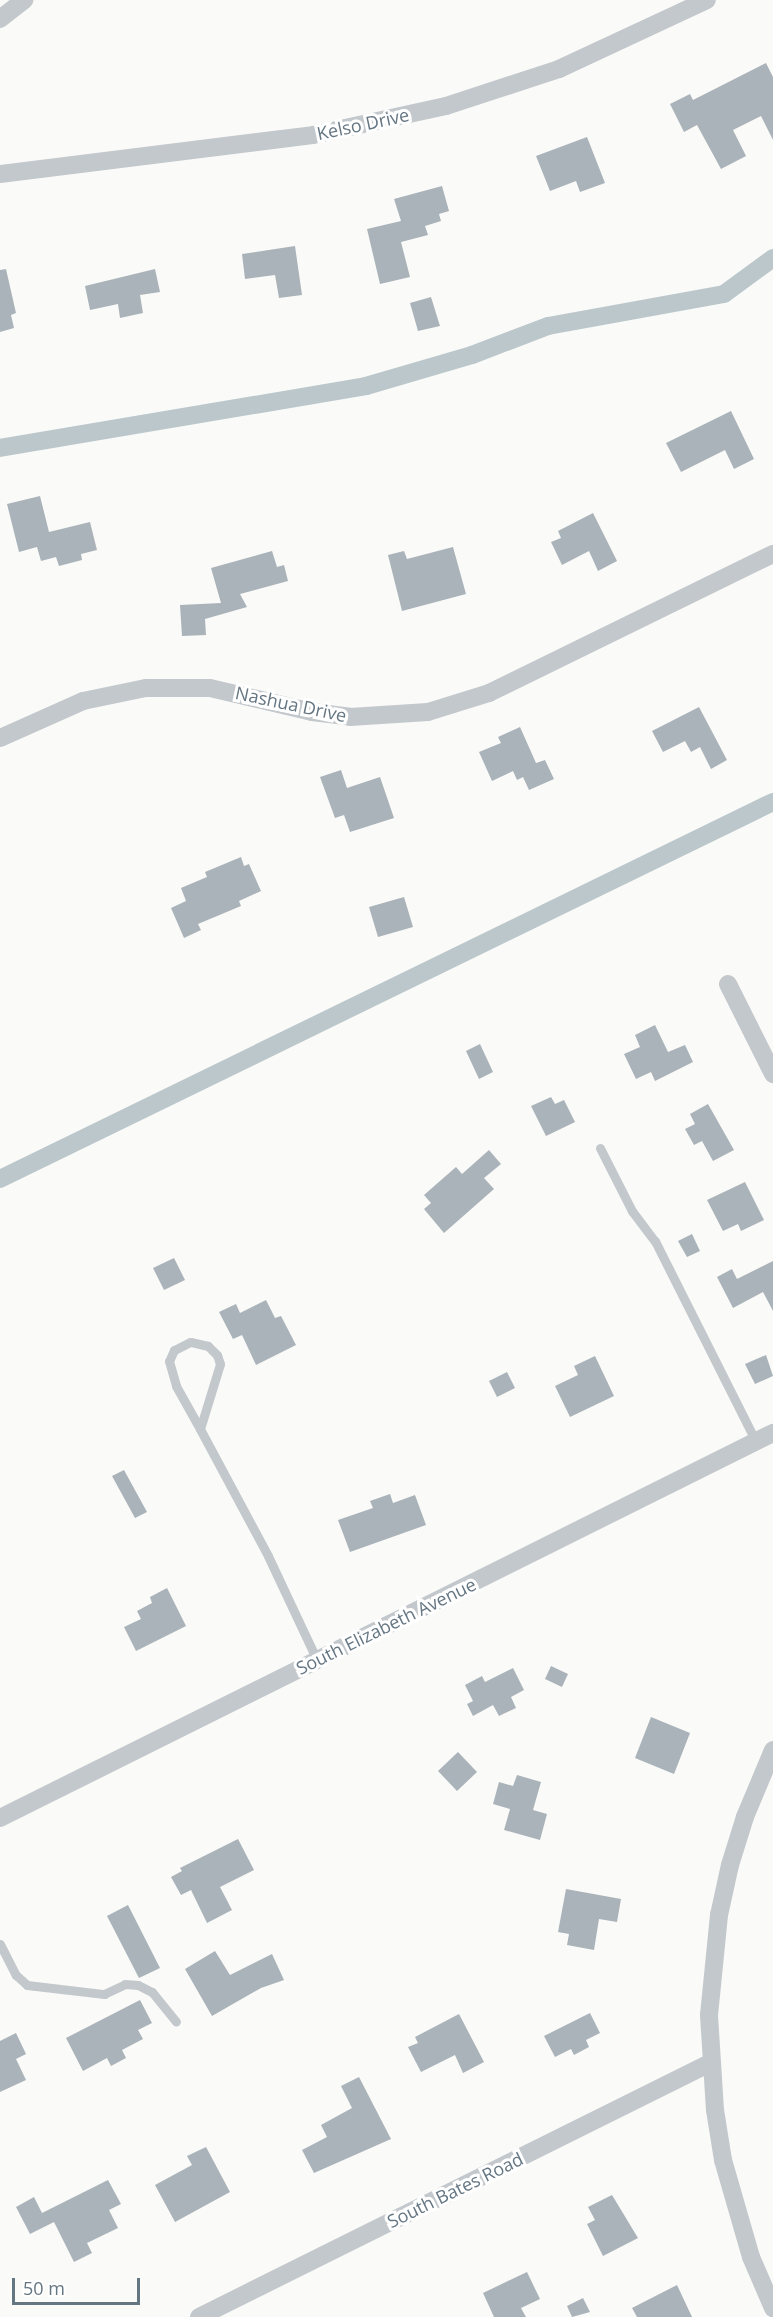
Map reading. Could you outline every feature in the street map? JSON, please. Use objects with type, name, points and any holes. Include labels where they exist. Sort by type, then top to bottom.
[{"type":"street","points":[[0,19],[24,0]]},
{"type":"street","name":"Kelso Drive","points":[[0,174],[313,135],[435,109],[559,69],[707,0]]},
{"type":"street","name":"Nashua Drive","points":[[0,738],[83,701],[146,688],[210,688],[350,717],[428,712],[489,693],[773,554]]},
{"type":"street","points":[[728,984],[773,1074]]},
{"type":"street","name":"South Elizabeth Avenue","points":[[0,1818],[773,1433]]},
{"type":"street","points":[[773,1750],[745,1817],[722,1904],[712,1971],[710,2063],[723,2160],[735,2209],[773,2308]]},
{"type":"street","name":"South Bates Road","points":[[199,2317],[710,2063]]},
{"type":"lane","points":[[600,1148],[632,1211],[655,1241],[756,1442]]},
{"type":"lane","points":[[200,1429],[220,1364],[217,1355],[208,1346],[190,1342],[174,1350],[169,1361],[176,1386],[268,1556],[317,1660]]},
{"type":"lane","points":[[0,1944],[16,1975],[27,1985],[104,1994],[124,1984],[138,1985],[152,1992],[176,2022]]},
{"type":"building","points":[[766,63],[773,77],[773,140],[761,116],[733,130],[746,156],[721,169],[697,125],[684,132],[670,104],[690,94],[693,100]]},
{"type":"building","points":[[587,137],[605,183],[580,192],[576,181],[550,191],[536,156]]},
{"type":"building","points":[[442,186],[449,211],[439,214],[441,221],[425,226],[428,235],[401,242],[410,277],[380,284],[367,229],[401,221],[394,199]]},
{"type":"building","points":[[295,246],[302,295],[279,298],[275,275],[245,279],[242,254]]},
{"type":"building","points":[[6,269],[16,313],[11,315],[14,328],[0,332],[0,270]]},
{"type":"building","points":[[155,269],[160,292],[140,295],[143,313],[120,318],[118,304],[90,310],[85,286]]},
{"type":"building","points":[[431,297],[440,326],[418,331],[410,303]]},
{"type":"building","points":[[731,411],[754,459],[734,469],[725,450],[681,472],[666,443]]},
{"type":"building","points":[[40,496],[49,532],[90,522],[97,550],[81,554],[82,560],[59,566],[56,557],[41,561],[37,547],[19,552],[7,504]]},
{"type":"building","points":[[593,513],[617,561],[598,571],[589,551],[562,565],[551,542],[561,538],[558,531]]},
{"type":"building","points":[[453,547],[466,594],[402,611],[388,555],[404,551],[407,559]]},
{"type":"building","points":[[272,551],[277,567],[284,565],[288,581],[240,594],[247,607],[205,619],[206,635],[182,636],[180,605],[221,603],[211,568]]},
{"type":"building","points":[[699,707],[727,760],[711,769],[700,747],[691,752],[685,741],[663,752],[652,731]]},
{"type":"building","points":[[520,727],[536,763],[545,760],[554,779],[529,790],[523,777],[517,780],[513,771],[492,781],[479,752],[501,743],[498,737]]},
{"type":"building","points":[[341,770],[347,788],[380,777],[394,818],[350,832],[344,815],[335,818],[320,777]]},
{"type":"building","points":[[241,857],[244,866],[249,864],[261,891],[239,901],[241,906],[198,924],[201,930],[184,938],[171,908],[186,901],[181,888],[207,877],[205,872]]},
{"type":"building","points":[[404,897],[413,927],[378,937],[369,907]]},
{"type":"building","points":[[655,1025],[668,1052],[685,1045],[693,1062],[655,1081],[651,1072],[636,1079],[624,1054],[640,1047],[635,1035]]},
{"type":"building","points":[[480,1044],[493,1072],[479,1079],[466,1051]]},
{"type":"building","points":[[551,1097],[555,1104],[564,1100],[575,1122],[546,1136],[531,1106]]},
{"type":"building","points":[[708,1104],[734,1150],[713,1161],[702,1141],[694,1145],[685,1129],[695,1124],[690,1114]]},
{"type":"building","points":[[489,1150],[501,1164],[484,1178],[494,1189],[444,1233],[424,1209],[431,1203],[424,1195],[456,1167],[462,1174]]},
{"type":"building","points":[[745,1182],[764,1220],[741,1231],[738,1224],[723,1231],[707,1200]]},
{"type":"building","points":[[692,1234],[700,1251],[687,1257],[678,1241]]},
{"type":"building","points":[[174,1258],[185,1280],[164,1290],[153,1268]]},
{"type":"building","points":[[773,1261],[773,1311],[763,1292],[733,1308],[717,1277],[732,1269],[737,1279]]},
{"type":"building","points":[[266,1300],[275,1318],[281,1316],[296,1345],[256,1365],[242,1335],[233,1339],[219,1312],[236,1304],[240,1313]]},
{"type":"building","points":[[766,1355],[773,1376],[755,1384],[745,1364]]},
{"type":"building","points":[[595,1356],[614,1396],[570,1417],[555,1386],[578,1375],[574,1366]]},
{"type":"building","points":[[507,1372],[515,1388],[497,1397],[489,1381]]},
{"type":"building","points":[[124,1470],[147,1512],[135,1518],[112,1476]]},
{"type":"building","points":[[390,1494],[393,1503],[415,1495],[426,1525],[350,1552],[338,1520],[373,1508],[370,1501]]},
{"type":"building","points":[[167,1588],[186,1626],[136,1651],[124,1627],[141,1619],[137,1611],[152,1603],[150,1597]]},
{"type":"building","points":[[551,1666],[568,1674],[562,1687],[545,1679]]},
{"type":"building","points":[[513,1668],[524,1690],[511,1697],[516,1708],[499,1716],[493,1705],[473,1716],[467,1704],[473,1701],[465,1685],[482,1676],[485,1682]]},
{"type":"building","points":[[651,1717],[690,1733],[674,1774],[635,1758]]},
{"type":"building","points":[[458,1752],[477,1772],[457,1791],[438,1771]]},
{"type":"building","points":[[517,1775],[541,1782],[533,1810],[547,1814],[540,1840],[504,1830],[510,1809],[493,1804],[499,1782],[513,1786]]},
{"type":"building","points":[[238,1839],[254,1870],[220,1887],[232,1910],[207,1923],[191,1890],[181,1895],[171,1877],[182,1871],[180,1868]]},
{"type":"building","points":[[566,1889],[621,1899],[617,1922],[599,1919],[594,1950],[567,1945],[569,1934],[558,1932]]},
{"type":"building","points":[[128,1905],[160,1968],[139,1978],[107,1916]]},
{"type":"building","points":[[215,1951],[230,1975],[272,1954],[284,1980],[261,1988],[212,2016],[185,1969]]},
{"type":"building","points":[[140,2000],[152,2023],[138,2030],[143,2039],[122,2050],[126,2058],[111,2066],[107,2058],[83,2071],[66,2038]]},
{"type":"building","points":[[590,2013],[600,2033],[586,2040],[589,2047],[574,2055],[571,2049],[555,2057],[544,2036]]},
{"type":"building","points":[[459,2014],[484,2062],[463,2073],[455,2055],[421,2072],[408,2047],[418,2043],[415,2037]]},
{"type":"building","points":[[16,2033],[26,2054],[16,2059],[26,2080],[0,2092],[0,2041]]},
{"type":"building","points":[[359,2077],[391,2139],[314,2173],[302,2150],[327,2137],[321,2125],[352,2108],[341,2086]]},
{"type":"building","points":[[206,2147],[230,2192],[175,2222],[155,2185],[192,2165],[187,2156]]},
{"type":"building","points":[[108,2180],[121,2204],[109,2210],[118,2228],[87,2243],[92,2253],[74,2262],[54,2222],[30,2234],[16,2207],[34,2197],[42,2213]]},
{"type":"building","points":[[612,2195],[638,2238],[603,2256],[587,2224],[595,2220],[588,2207]]},
{"type":"building","points":[[527,2272],[540,2299],[521,2308],[526,2317],[494,2317],[483,2293]]},
{"type":"building","points":[[677,2285],[692,2317],[637,2317],[632,2308]]},
{"type":"building","points":[[583,2298],[590,2312],[572,2317],[567,2306]]},
{"type":"waterway","points":[[0,448],[366,386],[472,355],[548,326],[724,294],[773,258]]},
{"type":"waterway","points":[[0,1179],[773,802]]}]
